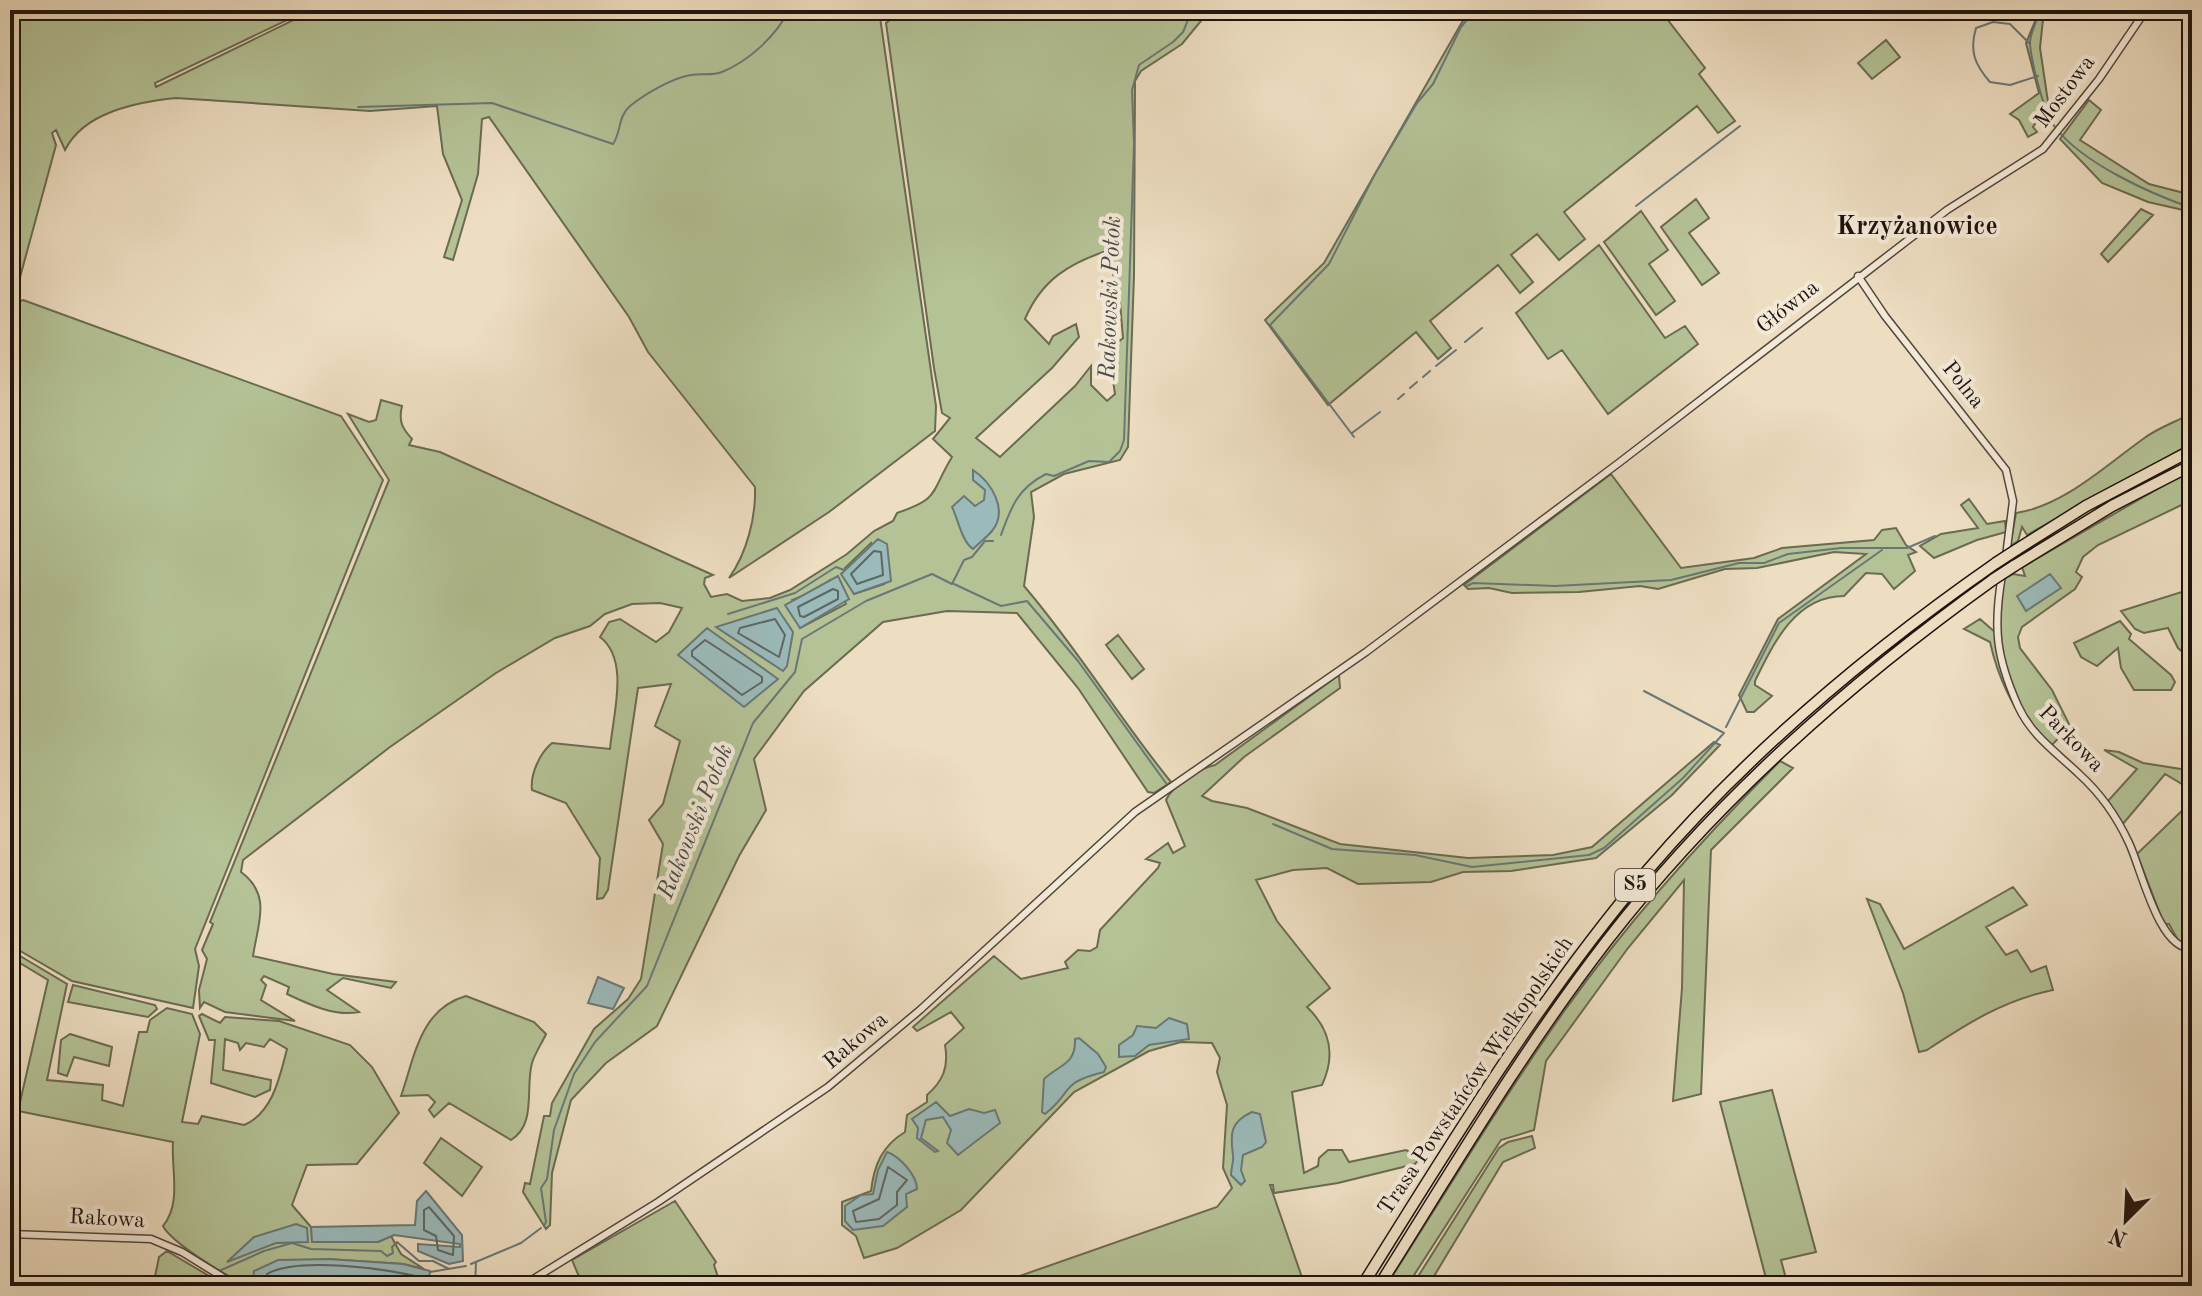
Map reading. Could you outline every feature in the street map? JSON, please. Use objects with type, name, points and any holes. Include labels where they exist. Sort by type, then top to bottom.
[{"type":"highway","name":"Trasa Powstańców Wielkopolskich","points":[[1362,1286],[1522,1035],[1647,871],[1699,813],[1788,726],[1895,636],[1996,563],[2086,506],[2192,450]]},
{"type":"highway","name":"Trasa Powstańców Wielkopolskich","points":[[1379,1286],[1534,1042],[1608,940],[1710,821],[1795,737],[1900,648],[1994,579],[2074,528],[2192,465]]},
{"type":"street","name":"Mostowa","points":[[2036,153],[2055,137],[2146,10]]},
{"type":"street","name":"Główna","points":[[1180,781],[1366,652],[1967,195],[2036,153]]},
{"type":"street","name":"Polna","points":[[1858,276],[1885,316],[2001,461],[2012,491],[2011,526]]},
{"type":"street","name":"Parkowa","points":[[2011,526],[1995,634],[2016,703],[2036,734],[2106,803],[2130,844],[2166,933],[2179,946],[2192,948]]},
{"type":"street","name":"Rakowa","points":[[522,1286],[645,1211],[828,1087],[920,1010],[1122,823],[1180,781]]},
{"type":"street","name":"Rakowa","points":[[10,1234],[151,1239],[182,1252],[237,1286]]},
{"type":"green space","points":[[10,10],[308,10],[155,83],[156,87],[314,10],[879,10],[936,406],[935,431],[829,512],[729,578],[749,534],[755,487],[648,352],[629,317],[489,117],[482,119],[478,174],[453,260],[444,257],[462,200],[443,154],[437,106],[370,111],[176,98],[129,106],[98,118],[85,126],[65,150],[56,130],[52,133],[56,145],[10,314]]},
{"type":"green space","points":[[903,10],[941,10],[951,17],[968,10],[1210,10],[1182,44],[1141,71],[1135,81],[1134,275],[1128,447],[1120,460],[1064,474],[1031,492],[1034,517],[1024,586],[1171,782],[1154,793],[1148,792],[1078,688],[1017,613],[947,611],[883,622],[804,691],[754,759],[766,810],[739,856],[657,1026],[606,1063],[571,1100],[552,1173],[550,1225],[546,1229],[523,1192],[525,1183],[530,1184],[544,1116],[550,1116],[552,1103],[594,1029],[628,999],[641,979],[663,844],[649,820],[663,804],[680,741],[655,726],[671,684],[638,688],[608,890],[603,898],[597,899],[600,858],[566,803],[532,790],[534,771],[552,743],[610,749],[617,673],[615,659],[600,637],[609,622],[620,619],[656,642],[669,632],[682,608],[660,603],[632,604],[605,614],[590,626],[555,638],[496,673],[390,747],[243,860],[241,872],[251,881],[260,900],[260,921],[253,956],[333,974],[396,982],[391,988],[343,978],[327,990],[359,1012],[341,1013],[322,1009],[287,994],[289,987],[264,976],[261,980],[266,985],[261,1000],[295,1021],[225,1012],[204,1002],[200,1008],[199,990],[207,959],[202,950],[213,924],[210,922],[389,480],[348,414],[369,422],[376,420],[381,400],[402,406],[402,425],[412,439],[409,445],[440,452],[713,575],[705,578],[704,584],[711,597],[727,594],[742,601],[770,598],[790,590],[893,521],[897,513],[928,498],[952,457],[933,439],[950,418],[942,413],[934,368],[886,23]],"holes":[[[1109,250],[1115,284],[1103,298],[1107,305],[1117,300],[1120,303],[1123,338],[1114,350],[1106,376],[1113,380],[1115,394],[1107,401],[1091,385],[1091,366],[1075,386],[1000,457],[976,438],[1052,368],[1079,337],[1076,324],[1053,336],[1049,344],[1025,319],[1032,305],[1059,274]],[[871,543],[884,584],[854,594],[845,568]],[[830,580],[846,604],[800,628],[792,600],[820,589]]]},
{"type":"green space","points":[[1469,10],[1660,10],[1705,68],[1699,74],[1735,121],[1718,133],[1697,106],[1564,212],[1585,239],[1559,260],[1537,234],[1511,255],[1533,282],[1520,293],[1498,265],[1430,321],[1451,348],[1438,359],[1416,332],[1328,405],[1265,320],[1324,263]]},
{"type":"green space","points":[[2036,10],[2044,10],[2040,48],[2048,102],[2033,127],[2037,132],[2028,137],[2019,120],[2010,114],[2039,93],[2026,43],[2036,19]]},
{"type":"green space","points":[[1886,40],[1900,57],[1872,79],[1858,63]]},
{"type":"green space","points":[[2089,100],[2101,110],[2080,140],[2149,184],[2192,195],[2192,212],[2148,202],[2102,183],[2060,139]]},
{"type":"green space","points":[[1696,199],[1709,218],[1689,233],[1719,273],[1702,285],[1661,227]]},
{"type":"green space","points":[[2141,209],[2153,215],[2108,262],[2101,254]]},
{"type":"green space","points":[[1641,211],[1668,250],[1649,264],[1675,301],[1656,315],[1604,242]]},
{"type":"green space","points":[[1599,245],[1665,338],[1685,326],[1698,344],[1608,414],[1562,350],[1548,359],[1516,313]]},
{"type":"green space","points":[[23,300],[341,416],[383,480],[195,949],[199,966],[193,1008],[72,981],[10,945],[10,329],[18,302]]},
{"type":"green space","points":[[2192,413],[2192,443],[2027,535],[2022,527],[2018,541],[2010,546],[2016,513],[2067,494],[2148,435]]},
{"type":"green space","points":[[2192,469],[2192,500],[2098,545],[2083,557],[2076,572],[2082,577],[2075,589],[2022,627],[2018,637],[2020,648],[2052,690],[2070,726],[2048,749],[2011,700],[1990,642],[1964,629],[1980,619],[1996,633],[2004,579],[2013,574],[2025,576],[2022,567]]},
{"type":"green space","points":[[1611,474],[1681,568],[1754,558],[1782,548],[1874,540],[1882,530],[1896,528],[1906,545],[1916,552],[1908,555],[1915,571],[1894,589],[1882,574],[1866,573],[1844,596],[1827,598],[1800,613],[1779,637],[1755,681],[1755,685],[1772,696],[1754,712],[1747,712],[1739,695],[1778,619],[1866,554],[1834,552],[1757,568],[1725,569],[1658,589],[1640,586],[1579,592],[1512,593],[1489,588],[1468,589],[1464,585]]},
{"type":"green space","points":[[1969,499],[1987,524],[2005,521],[2006,532],[1934,558],[1920,546],[1941,534],[1978,528],[1961,505]]},
{"type":"green space","points":[[2191,589],[2191,659],[2178,648],[2168,628],[2144,633],[2135,629],[2121,611]]},
{"type":"green space","points":[[2120,621],[2131,634],[2129,639],[2171,675],[2175,682],[2171,690],[2134,690],[2121,668],[2118,648],[2097,666],[2081,657],[2074,643]]},
{"type":"green space","points":[[1118,635],[1144,669],[1132,679],[1106,645]]},
{"type":"green space","points":[[1339,675],[1340,688],[1244,757],[1202,796],[1247,808],[1340,844],[1468,858],[1553,855],[1592,847],[1714,742],[1720,745],[1672,795],[1596,858],[1511,871],[1463,872],[1431,882],[1358,884],[1327,868],[1293,870],[1256,880],[1277,921],[1330,988],[1307,1007],[1321,1024],[1328,1043],[1329,1063],[1322,1085],[1292,1092],[1304,1173],[1318,1166],[1319,1158],[1328,1150],[1342,1150],[1349,1162],[1406,1150],[1420,1157],[1415,1164],[1338,1183],[1274,1193],[1273,1185],[1270,1185],[1305,1286],[991,1286],[1217,1207],[1232,1188],[1223,1168],[1227,1105],[1217,1072],[1220,1058],[1212,1043],[1181,1042],[1149,1051],[1074,1092],[961,1210],[897,1248],[864,1258],[856,1236],[842,1225],[842,1202],[871,1191],[880,1157],[890,1143],[905,1132],[907,1115],[927,1102],[927,1095],[944,1073],[945,1045],[964,1028],[951,1012],[917,1031],[913,1027],[994,956],[1021,979],[1068,968],[1065,962],[1078,950],[1090,951],[1097,947],[1100,930],[1158,868],[1160,863],[1146,859],[1168,843],[1173,853],[1185,846],[1166,800],[1174,789],[1194,774],[1215,765]]},
{"type":"green space","points":[[2104,750],[2119,752],[2143,763],[2187,770],[2192,776],[2192,790],[2165,774],[2122,825],[2107,802],[2137,769]]},
{"type":"green space","points":[[1780,761],[1793,768],[1711,850],[1701,1094],[1673,1101],[1682,988],[1684,880],[1628,948],[1546,1061],[1534,1130],[1501,1140],[1407,1286],[1386,1286],[1519,1078],[1589,977],[1667,881]]},
{"type":"green space","points":[[2192,801],[2192,943],[2187,945],[2179,942],[2169,924],[2164,924],[2137,854]]},
{"type":"green space","points":[[2013,887],[2027,905],[1986,927],[2006,955],[2017,950],[2031,972],[2046,966],[2053,990],[2002,1006],[1919,1052],[1903,993],[1867,899],[1880,904],[1904,949]]},
{"type":"green space","points":[[10,950],[67,984],[47,1080],[103,1085],[102,1100],[123,1106],[139,1032],[147,1032],[150,1020],[167,1008],[192,1014],[200,1034],[182,1122],[198,1124],[202,1116],[244,1125],[254,1119],[274,1093],[287,1049],[270,1039],[264,1047],[246,1043],[240,1050],[238,1043],[225,1039],[223,1070],[271,1080],[270,1090],[255,1097],[211,1083],[215,1040],[209,1040],[199,1016],[202,1014],[220,1023],[225,1017],[279,1021],[350,1045],[372,1067],[399,1113],[357,1164],[307,1165],[292,1205],[311,1227],[313,1242],[378,1242],[391,1236],[401,1254],[424,1269],[403,1264],[328,1259],[253,1280],[298,1286],[258,1287],[232,1278],[190,1251],[163,1226],[169,1217],[174,1196],[173,1142],[18,1111],[48,980],[10,957]]},
{"type":"green space","points":[[73,985],[155,1005],[157,1009],[148,1017],[68,1002]]},
{"type":"green space","points":[[466,996],[534,1022],[546,1034],[532,1063],[524,1125],[511,1140],[449,1103],[434,1117],[429,1110],[435,1102],[428,1095],[401,1096],[416,1050],[429,1023],[438,1011]]},
{"type":"green space","points":[[70,1034],[112,1047],[109,1066],[74,1057],[67,1076],[58,1073],[61,1040]]},
{"type":"green space","points":[[1772,1090],[1816,1252],[1781,1260],[1788,1286],[1768,1286],[1720,1102]]},
{"type":"green space","points":[[1532,1136],[1535,1148],[1503,1162],[1428,1286],[1412,1286],[1499,1148],[1508,1142]]},
{"type":"green space","points":[[441,1138],[482,1167],[462,1196],[424,1163]]},
{"type":"green space","points":[[675,1201],[716,1262],[714,1265],[721,1286],[583,1286],[572,1260]]},
{"type":"green space","points":[[167,1251],[226,1286],[153,1286],[159,1257]]},
{"type":"water","points":[[973,470],[996,497],[999,514],[992,531],[973,549],[963,536],[952,507],[964,496],[975,506],[984,500],[985,490],[973,480]]},
{"type":"water","points":[[878,539],[887,544],[891,581],[854,594],[841,574]]},
{"type":"water","points":[[2050,574],[2061,588],[2026,611],[2017,596]]},
{"type":"water","points":[[838,576],[849,599],[800,628],[785,605]]},
{"type":"water","points":[[777,608],[793,632],[787,666],[783,671],[716,627]]},
{"type":"water","points":[[707,628],[778,679],[744,707],[678,655]]},
{"type":"water","points":[[598,977],[624,988],[613,1009],[588,1003]]},
{"type":"water","points":[[1169,1018],[1187,1024],[1189,1039],[1149,1045],[1135,1056],[1119,1057],[1119,1045],[1133,1035],[1137,1026],[1156,1028]]},
{"type":"water","points":[[1079,1038],[1098,1054],[1106,1067],[1104,1072],[1073,1084],[1045,1114],[1042,1112],[1044,1079],[1070,1059],[1075,1039]]},
{"type":"water","points":[[936,1102],[950,1116],[969,1109],[984,1113],[995,1110],[1000,1123],[958,1155],[947,1143],[951,1130],[943,1117],[926,1120],[921,1138],[938,1151],[935,1152],[917,1138],[918,1128],[912,1119]]},
{"type":"water","points":[[1252,1112],[1260,1114],[1266,1142],[1243,1155],[1241,1170],[1245,1181],[1241,1185],[1231,1175],[1232,1135],[1239,1120]]},
{"type":"water","points":[[887,1152],[906,1167],[917,1189],[906,1194],[907,1207],[883,1226],[853,1230],[845,1221],[845,1206],[861,1195],[873,1194],[878,1170]]},
{"type":"water","points":[[426,1191],[462,1235],[463,1261],[449,1264],[418,1251],[418,1244],[460,1247],[460,1244],[394,1235],[378,1242],[312,1242],[311,1227],[415,1225],[417,1201]]},
{"type":"water","points":[[296,1224],[307,1228],[308,1242],[276,1243],[227,1262],[254,1237]]},
{"type":"water","points":[[328,1259],[403,1264],[430,1271],[428,1286],[298,1286],[253,1280],[254,1271],[278,1260]]},
{"type":"waterway","points":[[358,107],[492,103],[613,144],[623,115],[630,106],[676,79],[718,73],[742,61],[769,38],[789,10]]},
{"type":"waterway","name":"Rakowski Potok","points":[[1001,535],[1017,499],[1036,479],[1046,474],[1054,476],[1089,461],[1109,462],[1120,451],[1124,440],[1134,144],[1132,90],[1139,65],[1183,32],[1192,10]]},
{"type":"waterway","points":[[1354,437],[1270,325],[1329,264],[1375,174],[1417,103],[1433,84],[1461,27],[1475,10]]},
{"type":"waterway","name":"Rakowski Potok","points":[[2039,10],[2030,45],[2043,100],[2055,127],[2099,165],[2138,186],[2192,208]]},
{"type":"waterway","points":[[2029,43],[2010,24],[1993,22],[1976,28],[1973,51],[1980,70],[1990,82],[2010,85],[2038,76]]},
{"type":"waterway","points":[[1636,206],[1740,126]]},
{"type":"waterway","points":[[1465,342],[1482,328]]},
{"type":"waterway","points":[[1436,366],[1456,350]]},
{"type":"waterway","points":[[1423,377],[1430,371]]},
{"type":"waterway","points":[[1410,388],[1417,382]]},
{"type":"waterway","points":[[1398,399],[1404,394]]},
{"type":"waterway","points":[[1352,433],[1380,412]]},
{"type":"waterway","points":[[1467,586],[1473,583],[1555,586],[1671,580],[1739,563],[1764,563],[1788,554],[1841,548],[1907,548],[1935,536]]},
{"type":"waterway","name":"Rakowski Potok","points":[[544,1226],[541,1188],[547,1179],[554,1130],[574,1074],[595,1042],[647,986],[753,723],[795,672],[802,639],[866,601],[932,574],[952,584],[964,560],[972,557],[985,541],[993,541]]},
{"type":"waterway","points":[[1726,727],[1779,623],[1882,550]]},
{"type":"waterway","points":[[728,614],[795,593],[836,567],[844,570]]},
{"type":"waterway","points":[[954,584],[1001,606],[1027,601],[1078,661],[1168,786]]},
{"type":"waterway","points":[[1273,824],[1332,849],[1415,855],[1472,867],[1589,855],[1604,848],[1683,778],[1724,733],[1644,691]]},
{"type":"waterway","name":"Rakowski Potok","points":[[471,1264],[521,1243],[541,1228]]},
{"type":"waterway","points":[[219,1271],[264,1251],[292,1243],[311,1249],[381,1251],[387,1256],[393,1253],[392,1247],[397,1242],[419,1261],[433,1261],[449,1269]]},
{"type":"waterway","name":"Rakowski Potok","points":[[475,1286],[476,1263]]},
{"type":"waterway","points":[[430,1272],[466,1266]]},
{"type":"waterway","points":[[208,1286],[213,1280]]},
{"type":"district","name":"Krzyżanowice","points":[[1917,227]]}]
